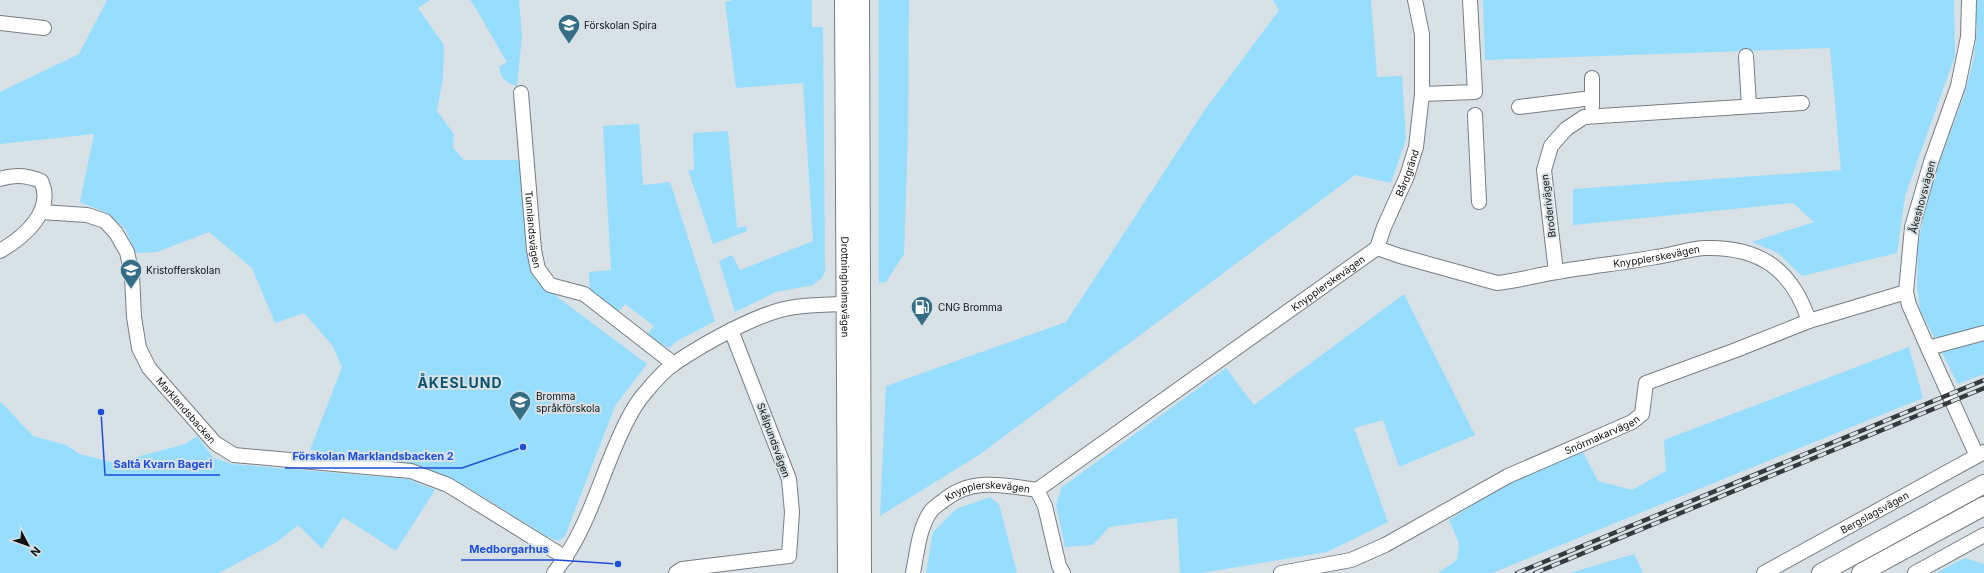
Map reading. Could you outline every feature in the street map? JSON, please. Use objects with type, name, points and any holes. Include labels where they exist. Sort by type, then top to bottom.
[{"type":"main road","name":"Drottningholmsvägen","points":[[844,0],[862,573]]},
{"type":"main road","name":"Drottningholmsvägen","points":[[847,573],[860,0]]},
{"type":"main road","points":[[1821,573],[1984,484]]},
{"type":"main road","points":[[1861,573],[1984,506]]},
{"type":"street","name":"Bårdgränd","points":[[1377,248],[1384,227],[1407,176],[1416,147],[1422,94],[1422,34],[1415,0]]},
{"type":"street","points":[[1422,94],[1475,92],[1470,0]]},
{"type":"street","name":"Åkeshovsvägen","points":[[1968,0],[1968,38],[1958,86],[1931,162],[1912,227],[1906,292],[1909,305],[1928,348],[1980,454]]},
{"type":"street","points":[[0,23],[44,28]]},
{"type":"street","points":[[1746,56],[1750,106]]},
{"type":"street","points":[[1592,78],[1592,117]]},
{"type":"street","name":"Tunnlandsvägen","points":[[521,92],[534,250],[538,269],[550,285],[584,294],[674,364]]},
{"type":"street","points":[[1519,107],[1592,98]]},
{"type":"street","name":"Broderivägen","points":[[1556,272],[1544,170],[1551,146],[1566,129],[1584,117],[1802,102]]},
{"type":"street","points":[[1475,114],[1479,202]]},
{"type":"street","points":[[0,179],[11,175],[32,177],[41,180],[46,191],[41,212],[32,228],[14,244],[0,251]]},
{"type":"street","name":"Marklandsbacken","points":[[41,212],[87,215],[105,221],[116,233],[127,252],[132,275],[134,317],[139,348],[149,368],[215,443],[234,455],[411,471],[448,485],[566,558]]},
{"type":"street","name":"Knypplerskevägen","points":[[913,573],[923,526],[931,510],[949,496],[964,487],[999,484],[1037,490],[1377,248],[1497,283],[1511,282],[1556,272],[1657,257],[1704,248],[1741,251],[1764,259],[1781,271],[1803,303],[1809,321]]},
{"type":"street","name":"Snörmakarvägen","points":[[1281,573],[1351,560],[1385,545],[1508,476],[1632,422],[1642,414],[1646,383],[1809,321],[1906,292]]},
{"type":"street","points":[[554,573],[566,558],[591,511],[618,439],[644,393],[674,364],[731,330],[778,311],[795,307],[853,303]]},
{"type":"street","name":"Skålpundsvägen","points":[[714,569],[789,556],[792,512],[789,480],[731,330]]},
{"type":"street","points":[[1928,348],[1984,333]]},
{"type":"street","name":"Bergslagsvägen","points":[[1764,573],[1980,454]]},
{"type":"street","points":[[1037,490],[1045,506],[1059,566],[1064,573]]},
{"type":"street","points":[[1915,573],[1982,536]]},
{"type":"street","points":[[676,573],[682,569],[714,569]]},
{"type":"shaded area","points":[[107,0],[430,0],[418,8],[444,45],[443,78],[437,111],[454,134],[453,148],[464,160],[520,160],[521,193],[536,281],[647,364],[615,406],[565,536],[559,541],[548,537],[467,487],[412,465],[310,450],[342,367],[332,345],[304,313],[275,323],[252,268],[209,232],[157,252],[136,253],[125,229],[107,213],[80,202],[94,134],[0,144],[0,92],[79,54]]},
{"type":"shaded area","points":[[470,0],[519,0],[522,36],[517,86],[507,82],[501,75],[499,67],[507,62]]},
{"type":"shaded area","points":[[734,0],[812,0],[812,27],[823,27],[825,272],[822,278],[813,285],[776,292],[735,312],[719,261],[732,255],[740,270],[813,241],[803,83],[736,88],[725,2]]},
{"type":"shaded area","points":[[879,0],[909,0],[908,133],[904,254],[886,282],[879,283]]},
{"type":"shaded area","points":[[1273,0],[1371,0],[1377,77],[1402,76],[1406,139],[1391,183],[1355,175],[979,455],[880,516],[886,386],[1066,322],[1204,111],[1279,10]]},
{"type":"shaded area","points":[[1483,0],[1954,0],[1955,56],[1905,196],[1897,253],[1802,276],[1778,253],[1752,242],[1814,222],[1793,203],[1573,225],[1573,189],[1841,170],[1830,48],[1485,60]]},
{"type":"shaded area","points":[[1975,0],[1984,0],[1984,374],[1958,384],[1920,310],[1917,287],[1918,245],[1927,196],[1964,96],[1974,58],[1977,29]]},
{"type":"shaded area","points":[[639,124],[643,185],[670,182],[715,321],[677,341],[669,348],[647,335],[654,326],[625,304],[618,312],[590,290],[589,272],[611,270],[603,126]]},
{"type":"shaded area","points":[[728,131],[737,228],[746,226],[747,231],[713,244],[688,170],[694,170],[693,133]]},
{"type":"shaded area","points":[[1404,294],[1475,435],[1399,467],[1383,420],[1354,428],[1388,522],[1327,552],[1201,573],[1180,573],[1177,518],[1109,527],[1093,545],[1065,547],[1056,505],[1062,487],[1226,368],[1254,405]]},
{"type":"shaded area","points":[[1909,347],[1923,398],[1492,573],[1438,573],[1457,560],[1459,543],[1449,520],[1510,481],[1582,450],[1598,481],[1632,490],[1666,471],[1664,440]]},
{"type":"shaded area","points":[[0,401],[33,436],[66,445],[80,454],[114,463],[185,444],[197,436],[214,458],[232,464],[408,479],[435,490],[396,551],[343,517],[322,549],[298,525],[277,542],[219,573],[0,573]]},
{"type":"shaded area","points":[[990,497],[999,504],[1017,573],[926,573],[933,532],[956,509]]},
{"type":"shaded area","points":[[1634,554],[1643,573],[1570,573]]},
{"type":"shaded area","points":[[1965,558],[1984,564],[1984,573],[1936,573]]},
{"type":"railway","points":[[1517,573],[1984,380]]},
{"type":"railway","points":[[1535,573],[1984,388]]},
{"type":"place","name":"Förskolan Spira","points":[[569,44]]},
{"type":"place","name":"Kristofferskolan","points":[[131,290]]},
{"type":"place","name":"CNG Bromma","points":[[922,326]]},
{"type":"place","name":"Saltå Kvarn Bageri","points":[[101,412]]},
{"type":"place","name":"Bromma språkförskola","points":[[520,422]]},
{"type":"place","name":"Förskolan Marklandsbacken 2","points":[[523,447]]},
{"type":"place","name":"Medborgarhus","points":[[618,564]]},
{"type":"district","name":"ÅKESLUND","points":[[460,383]]}]
